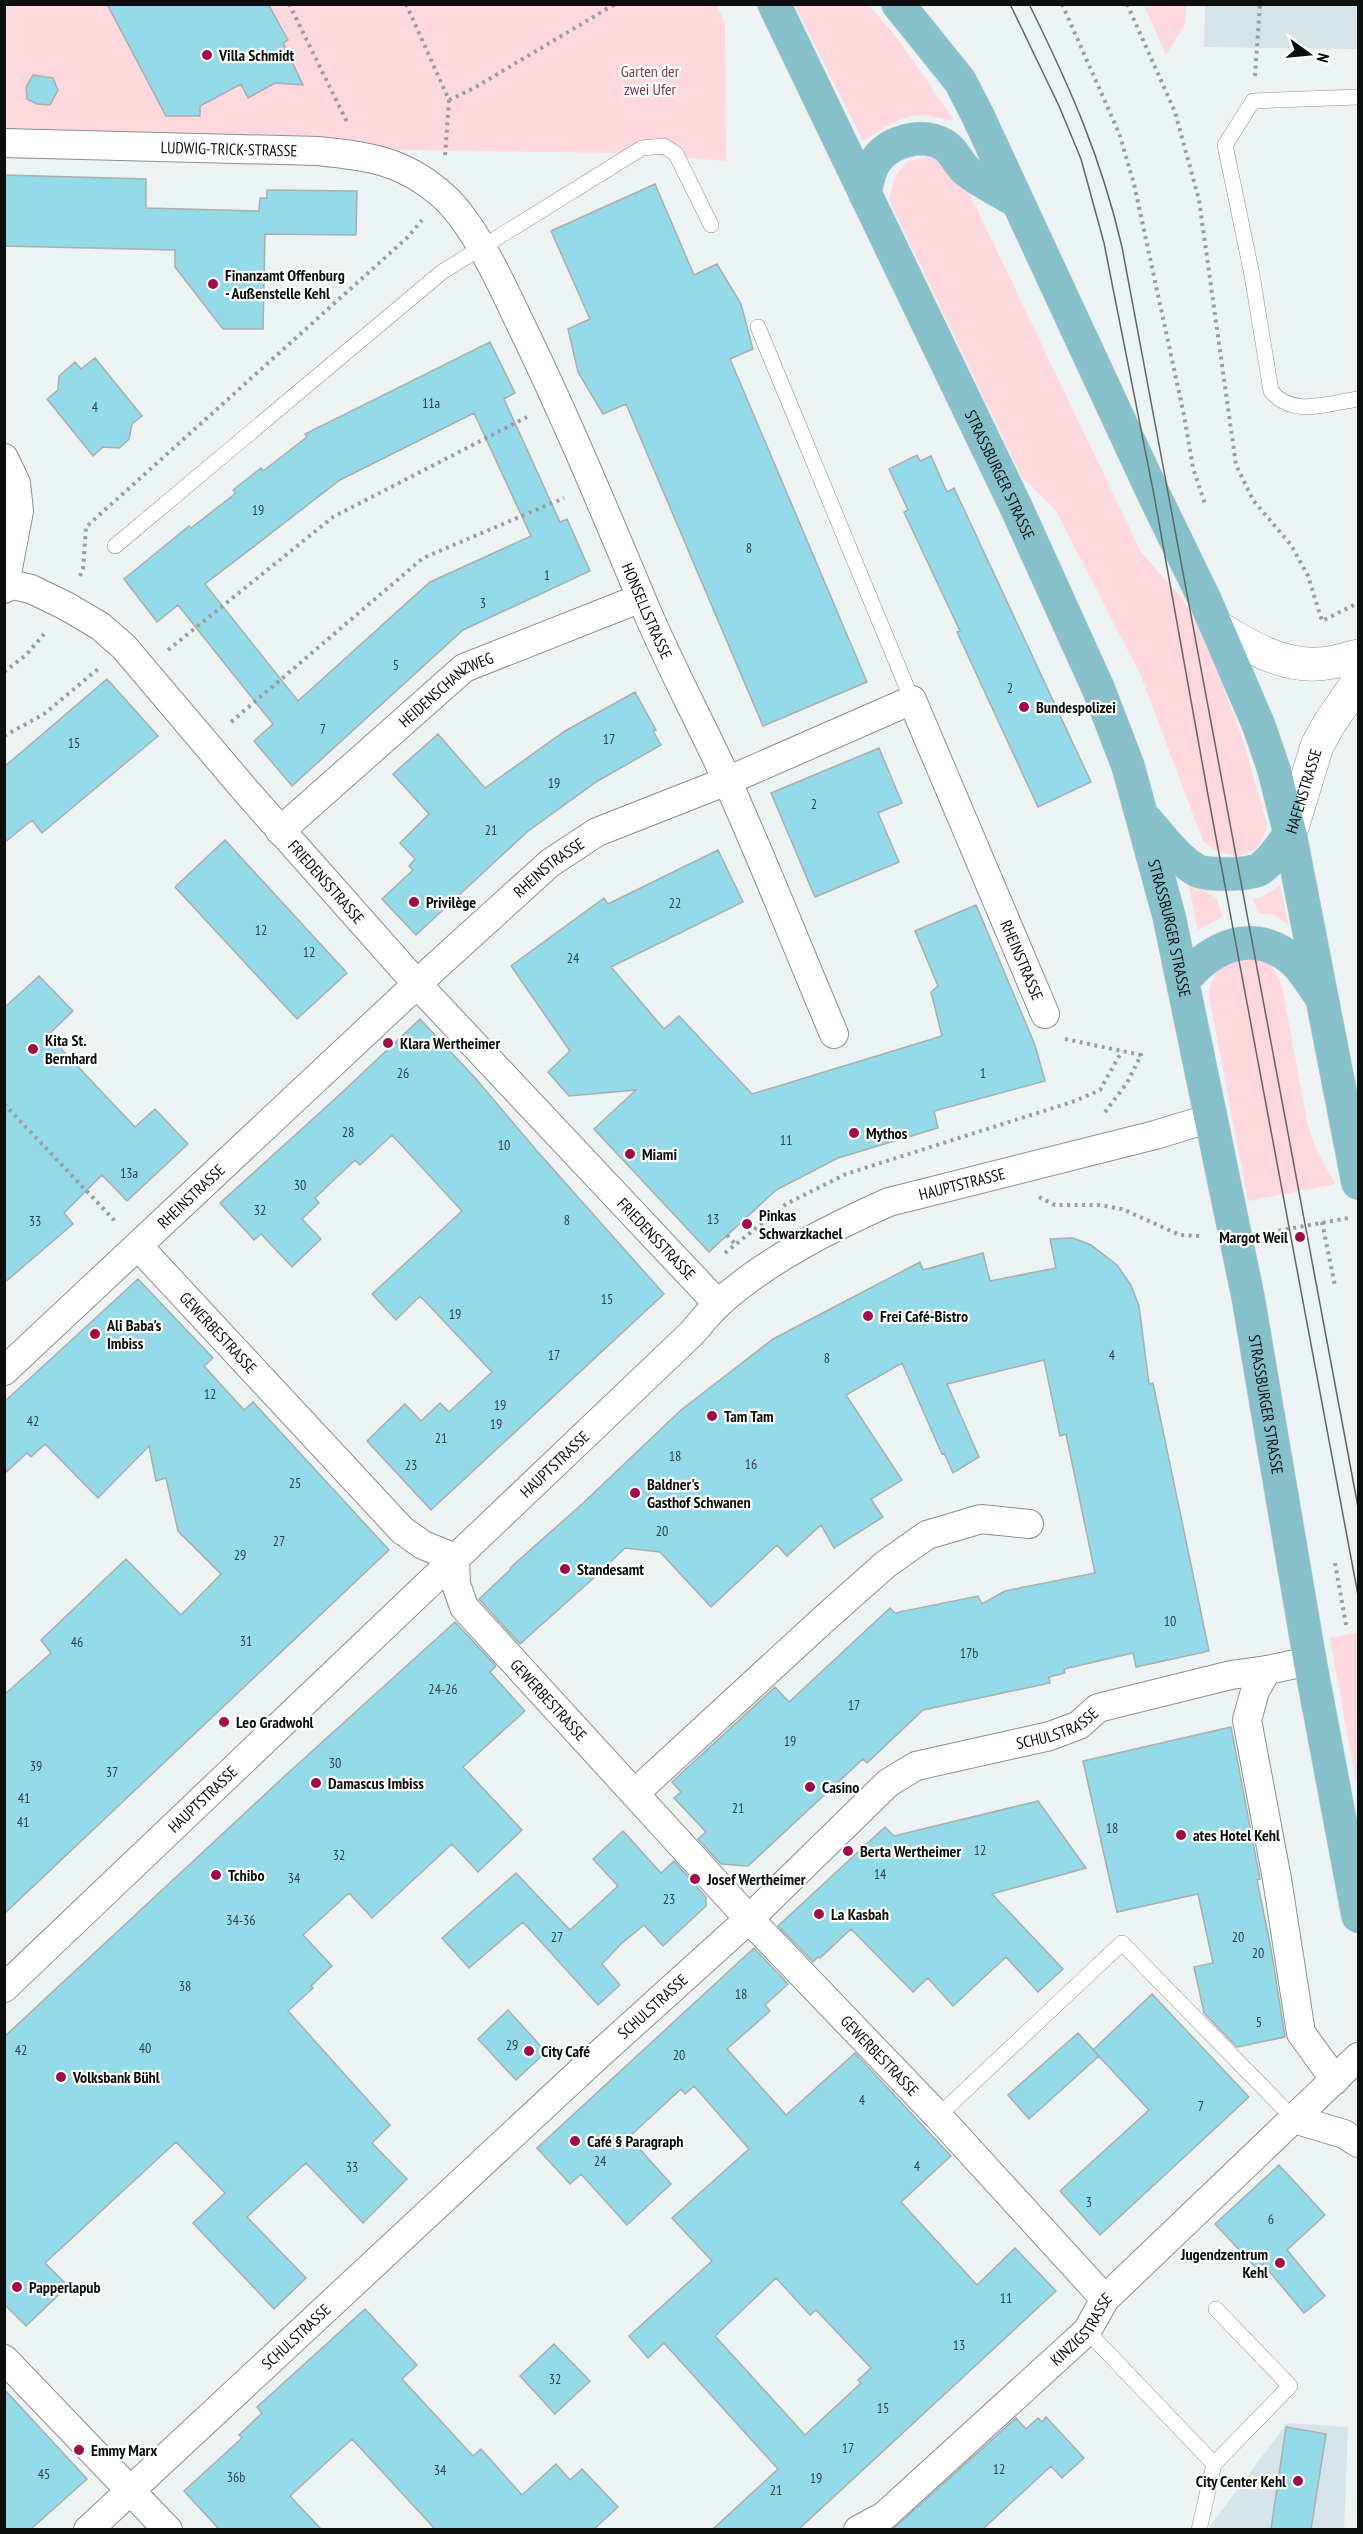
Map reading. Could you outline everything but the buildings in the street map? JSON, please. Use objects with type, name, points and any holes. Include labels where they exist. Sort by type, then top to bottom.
[{"type":"main road","name":"STRASSBURGER STRASSE","points":[[774,4],[1016,507],[1098,688],[1128,766],[1144,818],[1169,916],[1248,1297],[1311,1661],[1359,1916]]},
{"type":"main road","points":[[898,4],[960,81],[1217,627],[1259,726],[1274,770],[1290,834],[1359,1184]]},
{"type":"main road","points":[[865,194],[869,175],[877,159],[891,147],[905,141],[920,139],[932,140],[944,145],[956,154],[966,171],[1016,201]]},
{"type":"main road","name":"HAFENSTRASSE","points":[[1144,818],[1171,849],[1198,872],[1223,874],[1258,871],[1277,852],[1290,834]]},
{"type":"main road","points":[[1183,981],[1197,965],[1216,951],[1236,944],[1253,942],[1268,945],[1293,961],[1322,997]]},
{"type":"street","name":"LUDWIG-TRICK-STRASSE","points":[[4,143],[318,151],[355,155],[380,159],[415,175],[443,195]]},
{"type":"street","name":"HONSELLSTRASSE","points":[[443,195],[482,248],[549,381],[595,484],[641,598],[727,781],[834,1034]]},
{"type":"street","name":"FRIEDENSSTRASSE","points":[[4,458],[16,483],[18,512],[5,585],[31,589],[66,606],[100,626],[124,647],[280,831],[417,984],[718,1304]]},
{"type":"street","name":"HEIDENSCHANZWEG","points":[[280,831],[464,668],[641,598]]},
{"type":"street","points":[[1217,627],[1255,650],[1297,663],[1318,664],[1359,656]]},
{"type":"street","name":"HAFENSTRASSE","points":[[1290,834],[1317,746],[1359,682]]},
{"type":"street","name":"RHEINSTRASSE","points":[[4,1371],[417,984],[550,863],[597,832],[727,781],[912,700],[1045,1014]]},
{"type":"street","name":"HAUPTSTRASSE","points":[[4,1988],[691,1334],[718,1304],[759,1272],[848,1220],[889,1202],[1155,1135],[1211,1118]]},
{"type":"street","name":"GEWERBESTRASSE","points":[[138,1246],[402,1530],[423,1545],[455,1558],[456,1584],[464,1607],[749,1919],[938,2116],[1105,2299]]},
{"type":"street","points":[[635,1793],[886,1564],[927,1534],[981,1519],[1029,1524]]},
{"type":"street","name":"SCHULSTRASSE","points":[[88,2529],[592,2060],[749,1919],[888,1783],[916,1766],[1050,1736],[1079,1725],[1098,1708],[1231,1675],[1311,1661]]},
{"type":"street","points":[[1267,1670],[1256,1691],[1246,1720],[1277,1878],[1301,2033],[1335,2080]]},
{"type":"street","name":"KINZIGSTRASSE","points":[[858,2529],[884,2516],[1087,2331],[1105,2299],[1359,2057]]},
{"type":"street","points":[[1294,2119],[1344,2134],[1359,2143]]},
{"type":"street","points":[[4,2359],[168,2529]]},
{"type":"lane","points":[[1359,97],[1253,101],[1225,145],[1252,274],[1271,391],[1279,401],[1298,408],[1359,399]]},
{"type":"lane","points":[[115,546],[442,272],[642,148],[664,146],[676,154],[711,225]]},
{"type":"lane","points":[[758,327],[912,700]]},
{"type":"lane","points":[[938,2116],[1122,1943],[1294,2119]]},
{"type":"lane","points":[[1199,2529],[1214,2464],[1290,2386],[1216,2309]]},
{"type":"lane","points":[[1087,2331],[1214,2464]]},
{"type":"path","points":[[289,4],[345,116],[355,155]]},
{"type":"path","points":[[4,672],[26,655],[66,606],[83,569],[86,527],[408,237],[443,195],[449,100],[406,4]]},
{"type":"path","points":[[449,100],[484,82],[615,4]]},
{"type":"path","points":[[1062,4],[1119,133],[1134,184],[1184,415],[1193,468],[1205,504]]},
{"type":"path","points":[[1127,4],[1175,112],[1199,200],[1236,465],[1253,500],[1291,545],[1310,584],[1322,621],[1359,603]]},
{"type":"path","points":[[1253,101],[1260,4]]},
{"type":"path","points":[[144,670],[333,517],[531,415]]},
{"type":"path","points":[[205,744],[423,558],[595,484]]},
{"type":"path","points":[[4,736],[44,714],[124,647]]},
{"type":"path","points":[[1045,1014],[1056,1037],[1141,1055]]},
{"type":"path","points":[[4,1104],[138,1246]]},
{"type":"path","points":[[1030,1167],[1033,1191],[1041,1200],[1055,1204],[1100,1205],[1122,1209],[1180,1235]]},
{"type":"path","points":[[1322,1222],[1335,1286]]},
{"type":"path","points":[[727,1235],[738,1248]]},
{"type":"path","points":[[1335,1563],[1346,1625]]},
{"type":"shaded area","points":[[1205,5],[1358,5],[1358,49],[1204,47]]},
{"type":"shaded area","points":[[1287,2423],[1348,2427],[1344,2529],[1207,2530]]},
{"type":"green space","name":"Garten der zwei Ufer","points":[[716,4],[725,23],[726,161],[630,153],[5,145],[5,5]]},
{"type":"green space","points":[[795,5],[869,5],[903,46],[953,119],[951,121],[916,115],[892,124],[863,141]]},
{"type":"green space","points":[[1144,5],[1186,5],[1185,24],[1166,55]]},
{"type":"green space","points":[[930,157],[945,165],[965,184],[1141,552],[1181,597],[1205,636],[1245,747],[1267,824],[1264,837],[1251,852],[1233,856],[1203,841],[1141,676],[1056,511],[1022,477],[889,200],[894,179],[907,161]]},
{"type":"green space","points":[[1188,882],[1217,899],[1222,917],[1198,930]]},
{"type":"green space","points":[[1280,885],[1289,926],[1275,915],[1258,913],[1253,898],[1260,898]]},
{"type":"green space","points":[[1229,958],[1263,960],[1273,968],[1282,986],[1308,1126],[1316,1149],[1335,1184],[1248,1201],[1209,996],[1215,975]]},
{"type":"green space","points":[[1358,1632],[1358,1794],[1330,1638]]},
{"type":"tram line","points":[[1010,4],[1059,106],[1081,159],[1104,243],[1154,495],[1358,1595]]},
{"type":"tram line","points":[[1029,4],[1083,123],[1114,214],[1122,247],[1358,1507]]},
{"type":"place","name":"Villa Schmidt","points":[[207,55]]},
{"type":"place","name":"Finanzamt Offenburg - Außenstelle Kehl","points":[[213,284]]},
{"type":"place","name":"Bundespolizei","points":[[1024,707]]},
{"type":"place","name":"Privilège","points":[[414,902]]},
{"type":"place","name":"Klara Wertheimer","points":[[388,1043]]},
{"type":"place","name":"Kita St. Bernhard","points":[[33,1049]]},
{"type":"place","name":"Mythos","points":[[854,1133]]},
{"type":"place","name":"Miami","points":[[630,1154]]},
{"type":"place","name":"Pinkas Schwarzkachel","points":[[747,1224]]},
{"type":"place","name":"Margot Weil","points":[[1300,1237]]},
{"type":"place","name":"Frei Café-Bistro","points":[[868,1316]]},
{"type":"place","name":"Ali Baba's Imbiss","points":[[95,1334]]},
{"type":"place","name":"Tam Tam","points":[[712,1416]]},
{"type":"place","name":"Baldner's Gasthof Schwanen","points":[[635,1493]]},
{"type":"place","name":"Standesamt","points":[[565,1569]]},
{"type":"place","name":"Leo Gradwohl","points":[[224,1722]]},
{"type":"place","name":"Damascus Imbiss","points":[[316,1783]]},
{"type":"place","name":"Casino","points":[[810,1787]]},
{"type":"place","name":"ates Hotel Kehl","points":[[1181,1835]]},
{"type":"place","name":"Berta Wertheimer","points":[[848,1851]]},
{"type":"place","name":"Tchibo","points":[[216,1875]]},
{"type":"place","name":"Josef Wertheimer","points":[[695,1879]]},
{"type":"place","name":"La Kasbah","points":[[819,1914]]},
{"type":"place","name":"City Café","points":[[529,2051]]},
{"type":"place","name":"Volksbank Bühl","points":[[61,2077]]},
{"type":"place","name":"Café § Paragraph","points":[[575,2141]]},
{"type":"place","name":"Jugendzentrum Kehl","points":[[1280,2263]]},
{"type":"place","name":"Papperlapub","points":[[17,2287]]},
{"type":"place","name":"Emmy Marx","points":[[79,2450]]},
{"type":"place","name":"City Center Kehl","points":[[1298,2481]]}]
